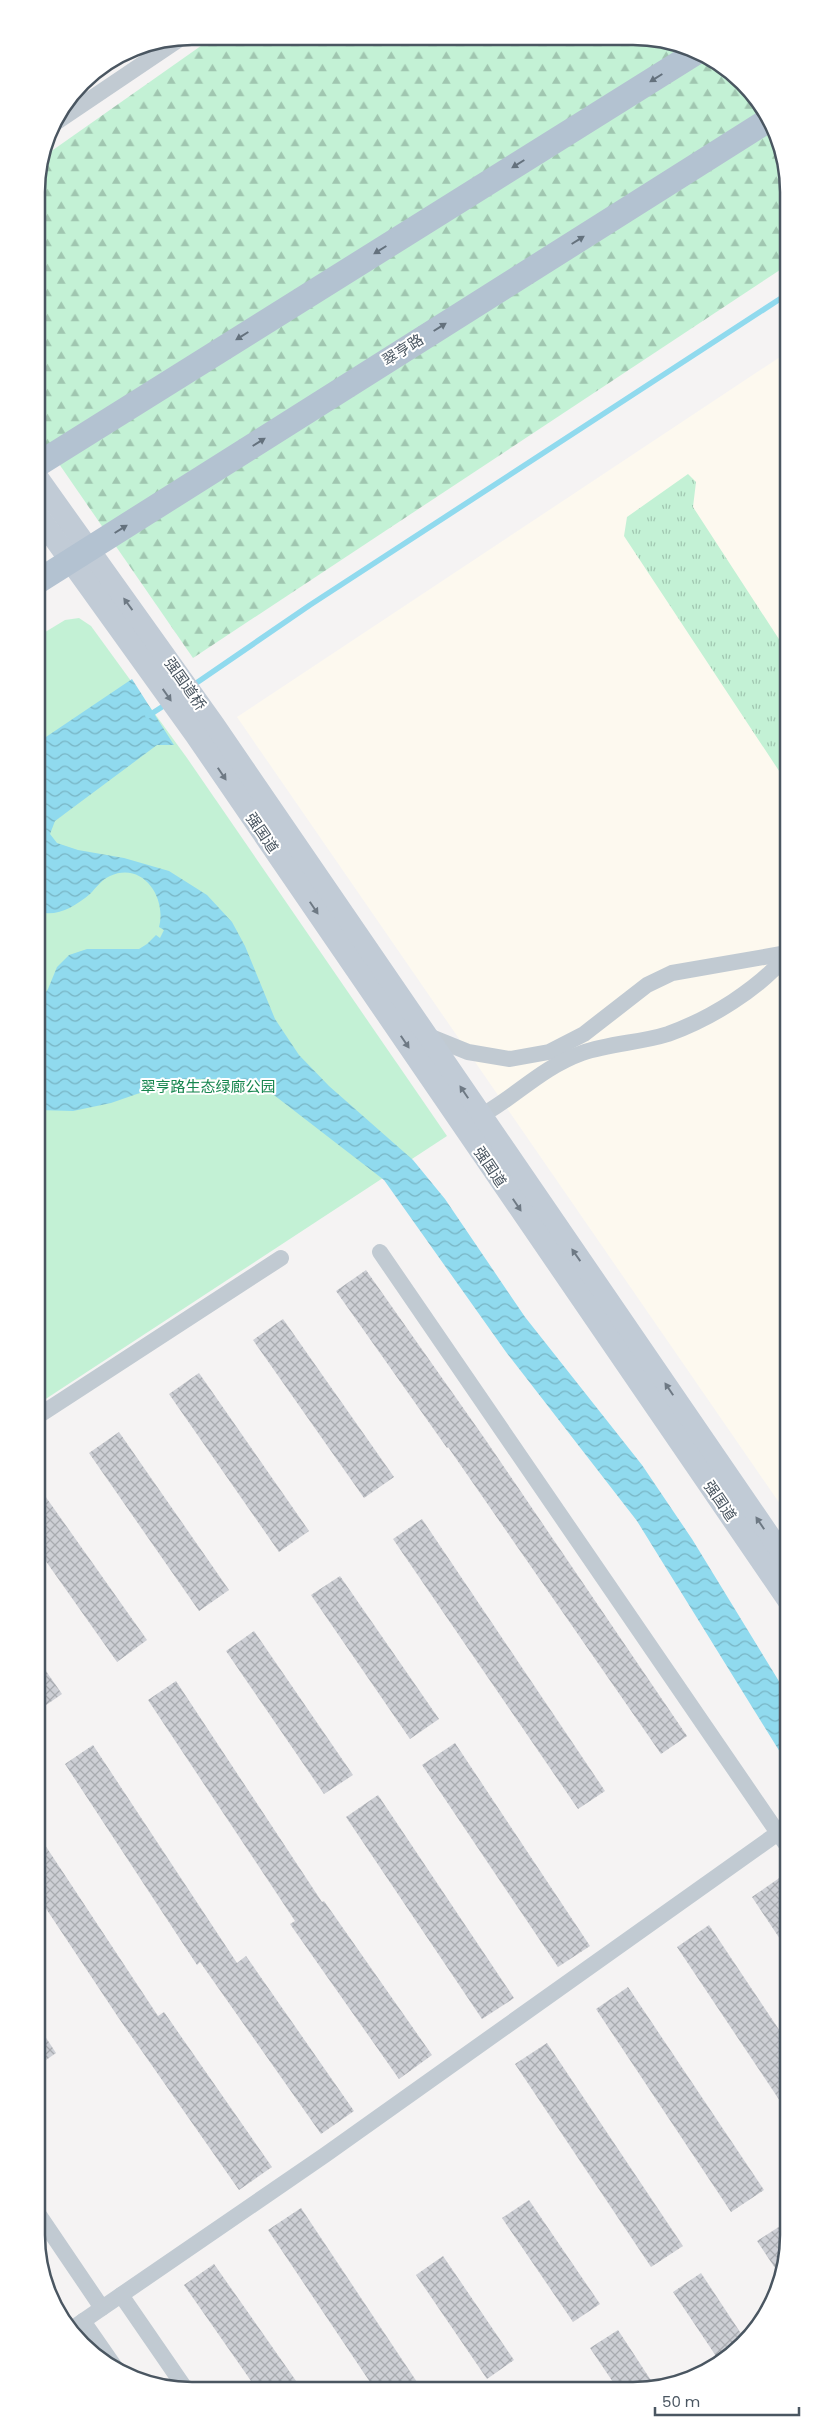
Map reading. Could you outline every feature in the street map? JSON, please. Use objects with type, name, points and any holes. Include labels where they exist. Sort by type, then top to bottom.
[{"type":"main road","points":[[45,460],[689,57]]},
{"type":"main road","name":"翠亨路","points":[[62,566],[763,124]]},
{"type":"main road","points":[[45,505],[62,566]]},
{"type":"main road","points":[[45,531],[62,566]]},
{"type":"main road","name":"强国道桥","points":[[62,566],[148,649],[204,729]]},
{"type":"main road","name":"强国道","points":[[204,729],[426,1035],[471,1121],[780,1553]]},
{"type":"main road","name":"强国道","points":[[204,729],[471,1121],[780,1588]]},
{"type":"street","points":[[67,115],[167,47]]},
{"type":"street","points":[[426,1035],[468,1052],[510,1059],[549,1052],[584,1034],[647,986],[672,974],[780,955]]},
{"type":"street","points":[[471,1121],[543,1071],[582,1053],[667,1034],[705,1018],[771,974],[780,963]]},
{"type":"street","points":[[380,1252],[780,1836]]},
{"type":"street","points":[[45,1411],[281,1258]]},
{"type":"street","points":[[92,2342],[77,2326],[325,2155],[778,1833]]},
{"type":"street","points":[[45,2224],[102,2308]]},
{"type":"street","points":[[121,2295],[181,2382]]},
{"type":"shaded area","points":[[780,357],[780,1504],[237,717]]},
{"type":"green space","points":[[202,45],[643,45],[662,48],[698,60],[730,81],[750,103],[765,127],[777,163],[780,182],[780,270],[193,658],[45,444],[45,182],[51,151]]},
{"type":"green space","points":[[688,474],[696,482],[693,507],[780,641],[780,772],[624,536],[627,517]]},
{"type":"green space","name":"翠亨路生态绿廊公园","points":[[79,618],[91,626],[187,758],[447,1136],[45,1399],[45,632],[65,620]]},
{"type":"water","points":[[132,679],[174,745],[157,745],[55,821],[50,834],[57,843],[78,850],[124,858],[169,871],[207,895],[232,922],[245,946],[275,1019],[299,1055],[329,1086],[413,1160],[445,1199],[525,1317],[642,1465],[692,1539],[780,1683],[780,1752],[637,1521],[506,1352],[384,1180],[270,1092],[220,1079],[180,1079],[111,1103],[73,1111],[45,1110],[45,994],[57,967],[69,955],[87,949],[139,949],[156,935],[160,938],[164,930],[159,927],[161,916],[156,894],[142,878],[133,874],[122,873],[107,877],[90,894],[72,907],[59,912],[45,913],[45,738]]},
{"type":"building","points":[[366,1270],[485,1439],[687,1736],[661,1754],[448,1447],[336,1291]]},
{"type":"building","points":[[283,1319],[394,1477],[364,1498],[253,1340]]},
{"type":"building","points":[[199,1373],[309,1531],[279,1552],[169,1394]]},
{"type":"building","points":[[119,1432],[229,1590],[199,1611],[89,1453]]},
{"type":"building","points":[[45,1496],[147,1640],[117,1662],[45,1560]]},
{"type":"building","points":[[422,1519],[605,1791],[578,1809],[393,1539]]},
{"type":"building","points":[[340,1576],[439,1719],[410,1739],[311,1595]]},
{"type":"building","points":[[254,1631],[353,1775],[324,1794],[226,1651]]},
{"type":"building","points":[[45,1670],[62,1694],[45,1706]]},
{"type":"building","points":[[176,1681],[322,1902],[324,1901],[432,2055],[399,2079],[290,1924],[295,1921],[148,1700]]},
{"type":"building","points":[[455,1743],[590,1946],[558,1967],[422,1765]]},
{"type":"building","points":[[93,1745],[237,1963],[246,1956],[354,2111],[321,2134],[200,1962],[197,1965],[65,1764]]},
{"type":"building","points":[[378,1795],[514,1998],[482,2019],[346,1817]]},
{"type":"building","points":[[45,1845],[158,2016],[164,2012],[272,2167],[239,2190],[118,2017],[45,1907]]},
{"type":"building","points":[[780,1878],[780,1939],[752,1897]]},
{"type":"building","points":[[709,1925],[780,2031],[780,2101],[677,1947]]},
{"type":"building","points":[[628,1987],[764,2190],[731,2212],[596,2009]]},
{"type":"building","points":[[45,2036],[56,2053],[45,2061]]},
{"type":"building","points":[[547,2043],[683,2246],[651,2267],[515,2064]]},
{"type":"building","points":[[529,2200],[600,2304],[573,2322],[502,2218]]},
{"type":"building","points":[[301,2208],[417,2382],[370,2382],[268,2230]]},
{"type":"building","points":[[780,2226],[780,2245],[776,2269],[757,2241]]},
{"type":"building","points":[[443,2256],[514,2360],[487,2379],[416,2275]]},
{"type":"building","points":[[214,2264],[297,2382],[252,2382],[184,2285]]},
{"type":"building","points":[[701,2273],[742,2334],[716,2356],[673,2292]]},
{"type":"building","points":[[618,2330],[651,2381],[613,2382],[590,2348]]},
{"type":"waterway","points":[[192,686],[310,605],[780,299]]},
{"type":"waterway","points":[[148,716],[168,703]]}]
